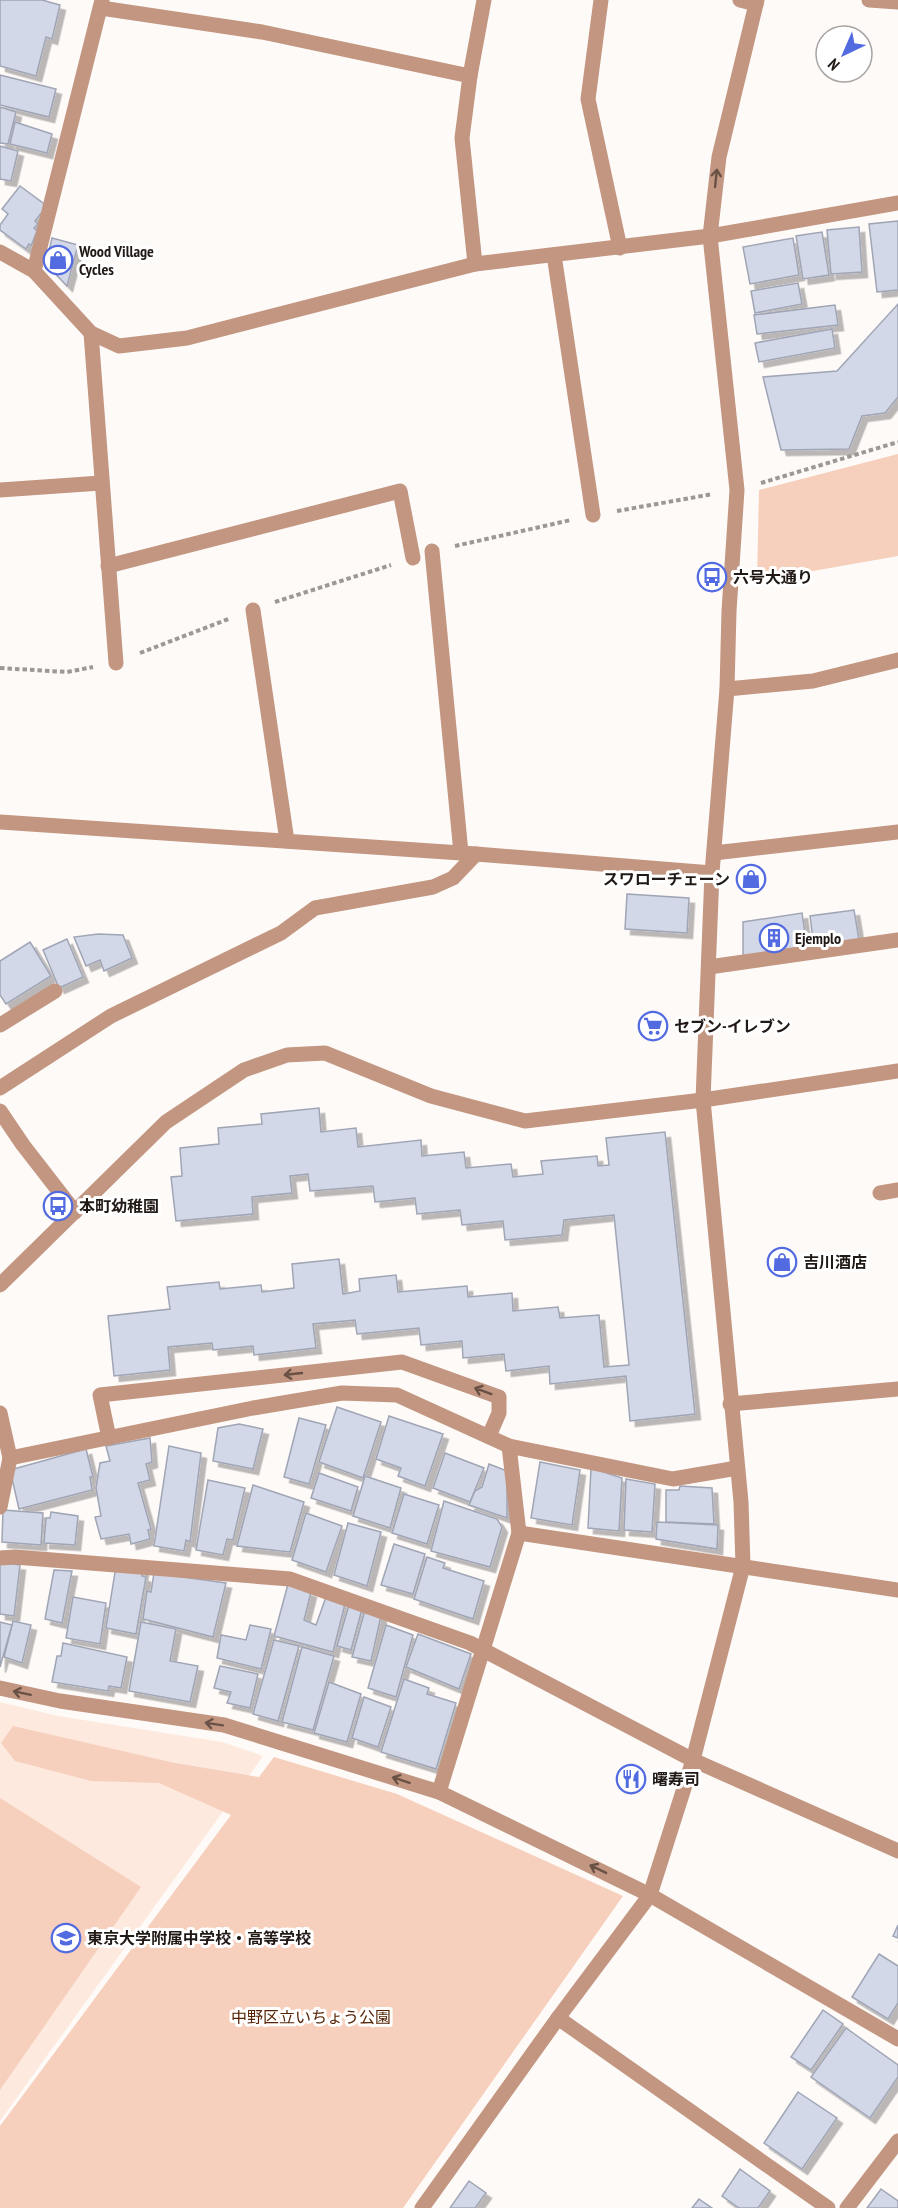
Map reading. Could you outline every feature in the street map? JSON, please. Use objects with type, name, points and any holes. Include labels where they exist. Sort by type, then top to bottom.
[{"type":"street","points":[[475,264],[462,138],[470,76],[484,0]]},
{"type":"street","points":[[602,0],[588,99],[620,248]]},
{"type":"street","points":[[422,2208],[558,2018],[650,1895],[693,1760],[743,1566],[741,1502],[703,1100],[712,873],[727,689],[737,490],[710,236],[719,157],[757,2],[740,0]]},
{"type":"street","points":[[869,0],[898,2]]},
{"type":"street","points":[[34,271],[102,4],[262,32],[470,76]]},
{"type":"street","points":[[0,252],[34,271],[91,333],[119,346],[187,338],[475,264],[710,236],[898,203]]},
{"type":"street","points":[[554,255],[593,515]]},
{"type":"street","points":[[91,333],[116,663]]},
{"type":"street","points":[[0,490],[101,483]]},
{"type":"street","points":[[108,566],[400,490],[412,558]]},
{"type":"street","points":[[0,1088],[111,1016],[281,933],[315,908],[434,887],[453,878],[469,854],[432,551]]},
{"type":"street","points":[[253,609],[287,842]]},
{"type":"street","points":[[727,689],[813,681],[898,660]]},
{"type":"street","points":[[0,822],[712,873]]},
{"type":"street","points":[[714,853],[898,832]]},
{"type":"street","points":[[709,967],[898,940]]},
{"type":"street","points":[[0,1025],[55,991]]},
{"type":"street","points":[[0,1285],[166,1122],[244,1070],[287,1055],[325,1053],[431,1096],[525,1121],[703,1100],[898,1071]]},
{"type":"street","points":[[0,1111],[23,1145],[75,1212]]},
{"type":"street","points":[[880,1193],[898,1190]]},
{"type":"street","points":[[109,1438],[100,1395],[402,1362],[499,1397],[499,1413],[489,1436]]},
{"type":"street","points":[[730,1404],[898,1389]]},
{"type":"street","points":[[10,1458],[253,1408],[342,1393],[397,1395],[509,1446],[673,1479],[737,1468]]},
{"type":"street","points":[[0,1413],[10,1458],[0,1507]]},
{"type":"street","points":[[439,1792],[519,1533],[509,1446]]},
{"type":"street","points":[[519,1533],[898,1590]]},
{"type":"street","points":[[0,1558],[15,1557],[290,1579],[470,1643],[693,1760],[898,1851]]},
{"type":"street","points":[[0,1688],[60,1701],[224,1725],[439,1792],[650,1895],[898,2039]]},
{"type":"street","points":[[558,2018],[828,2208]]},
{"type":"street","points":[[847,2208],[898,2141]]},
{"type":"path","points":[[432,551],[593,515],[737,490],[898,442]]},
{"type":"path","points":[[0,668],[67,672],[116,663],[253,609],[412,558]]},
{"type":"shaded area","name":"東京大学附属中学校・高等学校","points":[[0,1702],[58,1716],[222,1742],[263,1756],[0,2121]]},
{"type":"green space","points":[[898,454],[898,556],[757,581],[759,490]]},
{"type":"green space","name":"中野区立いちょう公園","points":[[13,1726],[175,1763],[259,1777],[274,1757],[397,1794],[623,1896],[403,2208],[0,2208],[0,2126],[231,1815],[159,1783],[91,1781],[15,1761],[1,1743]]},
{"type":"green space","points":[[0,1798],[141,1887],[0,2090]]},
{"type":"building","points":[[0,0],[42,0],[60,5],[52,39],[46,37],[36,76],[0,66]]},
{"type":"building","points":[[0,75],[56,89],[49,117],[0,105]]},
{"type":"building","points":[[0,107],[16,112],[8,144],[0,143]]},
{"type":"building","points":[[15,122],[52,134],[47,153],[10,144]]},
{"type":"building","points":[[0,146],[18,151],[11,181],[0,179]]},
{"type":"building","points":[[20,186],[47,206],[35,221],[38,224],[34,228],[37,231],[31,246],[29,244],[26,249],[0,230],[0,225],[8,214],[2,209]]},
{"type":"building","points":[[898,221],[898,290],[877,292],[869,224]]},
{"type":"building","points":[[859,227],[862,272],[831,274],[827,230]]},
{"type":"building","points":[[822,232],[829,275],[803,279],[796,236]]},
{"type":"building","points":[[52,238],[78,245],[67,286],[46,264]]},
{"type":"building","points":[[793,238],[799,275],[750,284],[743,247]]},
{"type":"building","points":[[798,283],[802,304],[755,313],[751,291]]},
{"type":"building","points":[[898,304],[898,397],[885,413],[862,416],[849,449],[781,450],[763,377],[837,371]]},
{"type":"building","points":[[835,305],[838,325],[757,334],[754,315]]},
{"type":"building","points":[[832,329],[835,348],[759,362],[755,343]]},
{"type":"building","points":[[627,894],[689,898],[687,933],[625,929]]},
{"type":"building","points":[[854,910],[859,940],[814,947],[810,916]]},
{"type":"building","name":"Ejemplo","points":[[802,913],[807,947],[743,957],[743,922]]},
{"type":"building","points":[[98,934],[123,935],[132,958],[104,971],[100,960],[86,966],[74,937]]},
{"type":"building","points":[[67,939],[83,977],[59,988],[43,950]]},
{"type":"building","points":[[30,942],[51,976],[6,1004],[0,995],[0,961]]},
{"type":"building","points":[[319,1108],[321,1132],[356,1128],[358,1147],[421,1140],[422,1156],[464,1152],[466,1168],[511,1164],[513,1177],[543,1174],[541,1161],[597,1156],[598,1166],[609,1165],[606,1138],[665,1132],[695,1414],[630,1421],[626,1376],[550,1384],[549,1366],[506,1371],[504,1354],[463,1358],[462,1341],[421,1345],[419,1328],[357,1334],[355,1320],[313,1324],[316,1348],[254,1355],[253,1346],[213,1350],[212,1343],[168,1347],[170,1370],[114,1376],[108,1316],[170,1309],[167,1287],[219,1282],[220,1289],[261,1285],[262,1292],[294,1288],[292,1264],[339,1259],[343,1294],[360,1291],[359,1279],[396,1275],[398,1292],[467,1286],[468,1297],[512,1293],[513,1311],[558,1307],[560,1318],[599,1315],[604,1367],[629,1365],[614,1215],[564,1220],[562,1235],[505,1240],[503,1221],[462,1225],[460,1210],[417,1214],[415,1198],[375,1202],[373,1186],[310,1191],[308,1174],[290,1176],[292,1193],[252,1197],[253,1214],[176,1221],[171,1177],[182,1176],[180,1148],[219,1144],[218,1128],[262,1124],[261,1114]]},
{"type":"building","points":[[337,1407],[381,1422],[363,1478],[319,1462]]},
{"type":"building","points":[[389,1416],[443,1434],[425,1486],[398,1476],[401,1468],[376,1459]]},
{"type":"building","points":[[299,1418],[326,1425],[309,1484],[284,1477]]},
{"type":"building","points":[[239,1424],[263,1429],[253,1469],[213,1461],[218,1428]]},
{"type":"building","points":[[150,1438],[152,1462],[146,1464],[150,1480],[138,1483],[151,1529],[148,1530],[150,1539],[131,1544],[129,1534],[101,1539],[95,1517],[101,1516],[96,1488],[100,1463],[110,1461],[106,1446]]},
{"type":"building","points":[[169,1446],[201,1453],[190,1542],[186,1540],[184,1551],[154,1546]]},
{"type":"building","points":[[86,1449],[93,1477],[90,1477],[92,1490],[19,1509],[10,1470]]},
{"type":"building","points":[[445,1453],[484,1468],[470,1502],[433,1488]]},
{"type":"building","points":[[540,1462],[580,1470],[572,1525],[531,1518]]},
{"type":"building","points":[[489,1464],[507,1471],[507,1518],[469,1505],[475,1491],[482,1487]]},
{"type":"building","points":[[591,1468],[622,1478],[619,1531],[588,1528]]},
{"type":"building","points":[[319,1473],[358,1487],[351,1511],[311,1498]]},
{"type":"building","points":[[365,1476],[401,1488],[390,1528],[353,1516]]},
{"type":"building","points":[[626,1479],[655,1484],[652,1532],[624,1530]]},
{"type":"building","points":[[208,1480],[245,1488],[233,1540],[227,1539],[223,1555],[196,1550]]},
{"type":"building","points":[[253,1485],[304,1502],[290,1552],[237,1546]]},
{"type":"building","points":[[680,1486],[712,1488],[714,1524],[666,1522],[666,1490],[679,1490]]},
{"type":"building","points":[[404,1494],[439,1505],[427,1544],[392,1533]]},
{"type":"building","points":[[444,1501],[497,1519],[502,1527],[490,1567],[431,1551]]},
{"type":"building","points":[[3,1510],[43,1513],[41,1545],[2,1542]]},
{"type":"building","points":[[51,1512],[78,1516],[75,1545],[44,1543],[46,1518],[50,1518]]},
{"type":"building","points":[[306,1513],[342,1526],[326,1572],[292,1560]]},
{"type":"building","points":[[657,1522],[718,1525],[717,1549],[656,1539]]},
{"type":"building","points":[[348,1523],[381,1532],[367,1586],[334,1575]]},
{"type":"building","points":[[394,1544],[425,1554],[413,1594],[381,1585]]},
{"type":"building","points":[[427,1557],[445,1563],[443,1568],[484,1581],[473,1619],[414,1599]]},
{"type":"building","points":[[0,1562],[20,1565],[14,1616],[0,1614]]},
{"type":"building","points":[[116,1566],[143,1570],[142,1576],[146,1577],[136,1634],[106,1628]]},
{"type":"building","points":[[54,1570],[72,1571],[62,1623],[45,1619]]},
{"type":"building","points":[[154,1573],[226,1583],[213,1637],[143,1619],[147,1591],[151,1592]]},
{"type":"building","points":[[288,1584],[311,1592],[304,1620],[316,1625],[326,1597],[345,1604],[333,1652],[274,1636]]},
{"type":"building","points":[[73,1597],[106,1603],[100,1644],[66,1638]]},
{"type":"building","points":[[349,1605],[362,1609],[351,1650],[337,1646]]},
{"type":"building","points":[[365,1610],[381,1616],[371,1661],[352,1657]]},
{"type":"building","points":[[13,1621],[31,1625],[22,1663],[4,1657]]},
{"type":"building","points":[[0,1622],[12,1625],[0,1667]]},
{"type":"building","points":[[141,1622],[176,1629],[170,1661],[198,1666],[190,1702],[129,1691]]},
{"type":"building","points":[[250,1625],[271,1629],[261,1669],[217,1658],[221,1635],[246,1640]]},
{"type":"building","points":[[386,1625],[413,1635],[396,1697],[368,1688]]},
{"type":"building","points":[[418,1634],[471,1654],[459,1689],[406,1667]]},
{"type":"building","points":[[274,1640],[299,1646],[278,1721],[253,1714]]},
{"type":"building","points":[[63,1643],[127,1657],[121,1688],[109,1686],[108,1691],[52,1682],[57,1656],[61,1656]]},
{"type":"building","points":[[302,1647],[334,1656],[313,1730],[282,1722]]},
{"type":"building","points":[[220,1666],[258,1674],[250,1708],[227,1703],[231,1692],[214,1688]]},
{"type":"building","points":[[404,1679],[429,1688],[427,1694],[456,1703],[436,1769],[381,1752]]},
{"type":"building","points":[[329,1682],[361,1694],[347,1742],[314,1733]]},
{"type":"building","points":[[364,1697],[391,1707],[378,1747],[352,1738]]},
{"type":"building","points":[[898,1925],[898,1938],[893,1936]]},
{"type":"building","points":[[879,1954],[898,1966],[898,2003],[888,2019],[852,1997]]},
{"type":"building","points":[[823,2010],[843,2024],[811,2070],[791,2057]]},
{"type":"building","points":[[846,2028],[898,2065],[898,2077],[870,2118],[811,2077]]},
{"type":"building","points":[[798,2092],[837,2118],[802,2169],[764,2143]]},
{"type":"building","points":[[740,2169],[770,2191],[758,2208],[739,2208],[722,2196]]},
{"type":"building","points":[[469,2181],[486,2193],[475,2208],[450,2208]]},
{"type":"building","points":[[881,2189],[898,2201],[898,2208],[867,2208]]},
{"type":"building","points":[[699,2199],[712,2208],[692,2208]]},
{"type":"place","name":"Wood Village Cycles","points":[[58,260]]},
{"type":"place","name":"六号大通り","points":[[712,577]]},
{"type":"place","name":"スワローチェーン","points":[[751,879]]},
{"type":"place","name":"Ejemplo","points":[[774,938]]},
{"type":"place","name":"セブン-イレブン","points":[[653,1026]]},
{"type":"place","name":"本町幼稚園","points":[[58,1206]]},
{"type":"place","name":"吉川酒店","points":[[782,1262]]},
{"type":"place","name":"曙寿司","points":[[631,1779]]},
{"type":"place","name":"東京大学附属中学校・高等学校","points":[[66,1938]]}]
